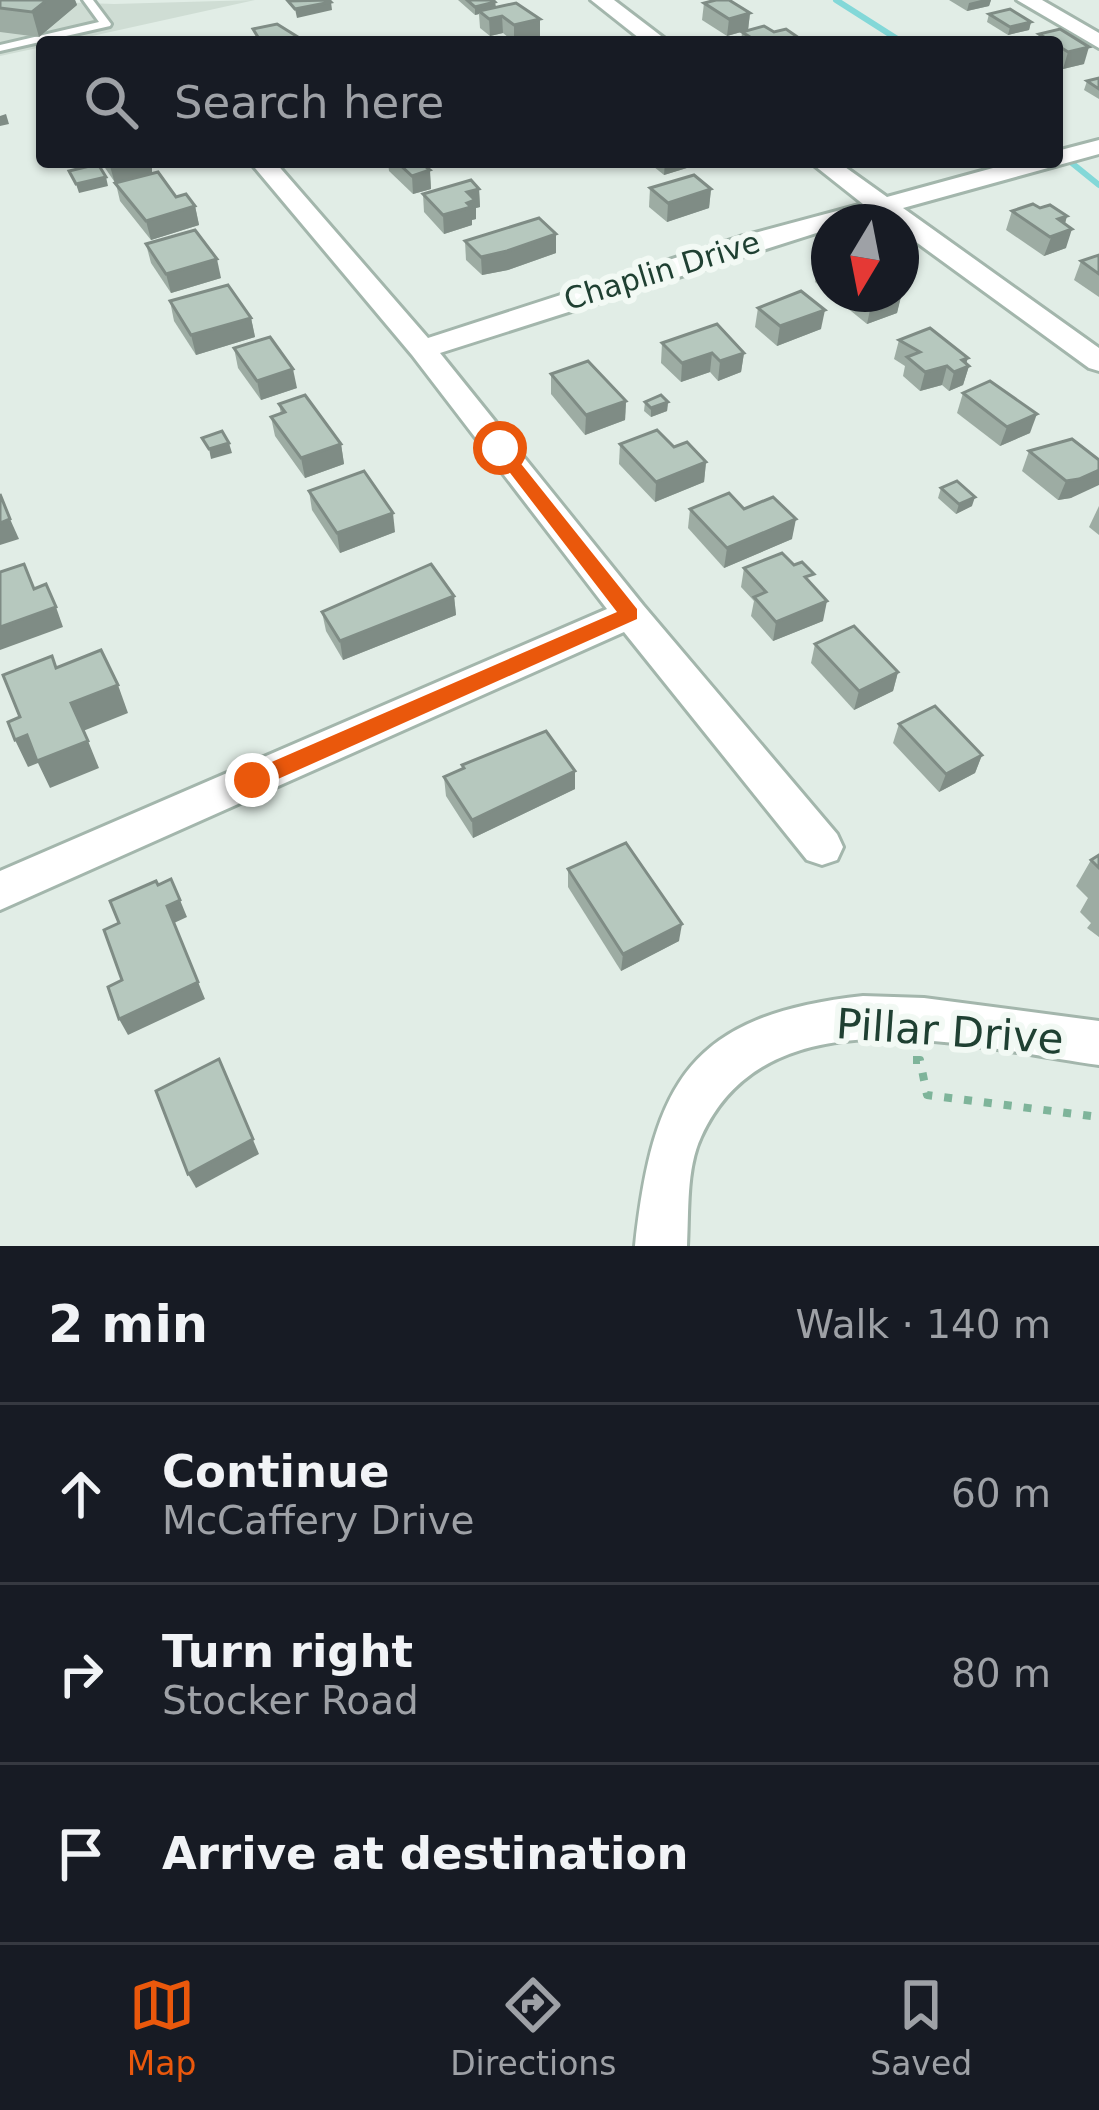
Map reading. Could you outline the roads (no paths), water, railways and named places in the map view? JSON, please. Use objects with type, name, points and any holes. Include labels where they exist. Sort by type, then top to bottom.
[{"type":"street","points":[[601,0],[650,36]]},
{"type":"street","points":[[1028,0],[1099,42]]},
{"type":"street","points":[[1063,156],[1099,147]]},
{"type":"street","points":[[267,168],[422,349],[630,614],[822,847]]},
{"type":"street","points":[[830,168],[880,204]]},
{"type":"street","name":"Chaplin Drive","points":[[890,204],[1021,168]]},
{"type":"street","name":"Chaplin Drive","points":[[422,349],[811,226]]},
{"type":"street","points":[[919,232],[1099,362]]},
{"type":"street","points":[[0,891],[630,614]]},
{"type":"street","name":"Pillar Drive","points":[[661,1246],[677,1132],[692,1100],[722,1064],[757,1038],[794,1024],[877,1018],[1099,1042]]},
{"type":"lane","points":[[53,36],[106,24],[88,0]]},
{"type":"lane","points":[[0,48],[36,40]]},
{"type":"waterway","points":[[836,0],[893,36]]},
{"type":"waterway","points":[[1063,156],[1099,185]]}]
